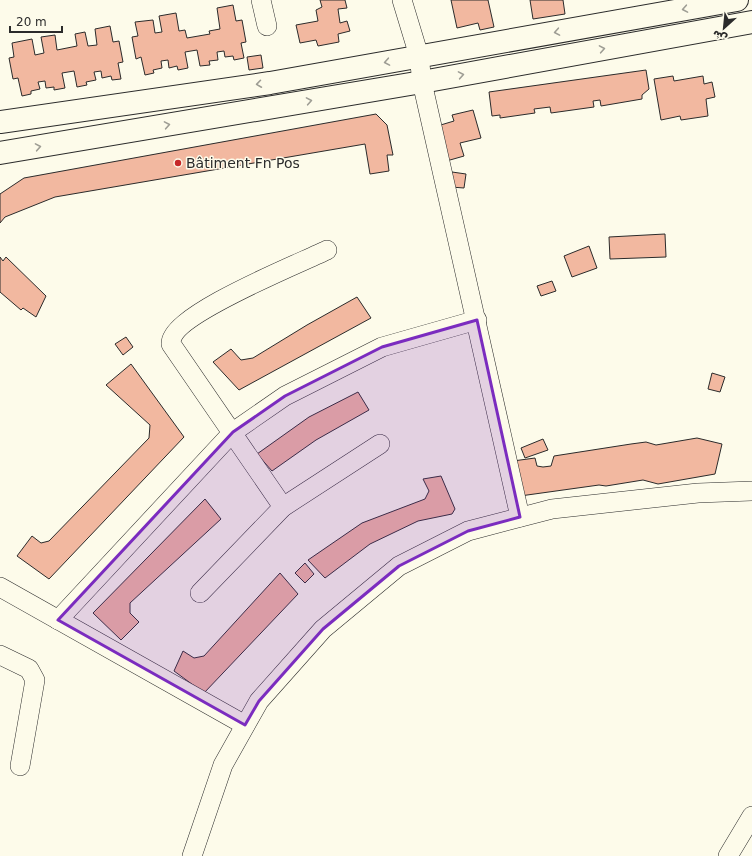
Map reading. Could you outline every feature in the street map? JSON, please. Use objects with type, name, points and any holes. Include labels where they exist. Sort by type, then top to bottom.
[{"type":"main road","points":[[0,122],[270,83],[737,0]]},
{"type":"main road","points":[[0,153],[422,82],[752,22]]},
{"type":"street","points":[[261,0],[267,26]]},
{"type":"street","points":[[402,0],[418,56],[422,82],[477,320],[520,517]]},
{"type":"street","points":[[283,507],[171,344],[171,337],[176,330],[202,310],[327,250]]},
{"type":"street","points":[[58,620],[232,432],[285,396],[382,347],[477,320]]},
{"type":"street","points":[[200,593],[283,507],[380,444]]},
{"type":"street","points":[[192,856],[223,765],[259,701],[323,629],[399,566],[468,531],[552,509],[698,493],[752,491]]},
{"type":"street","points":[[0,587],[245,725]]},
{"type":"street","points":[[0,655],[29,669],[35,680],[20,766]]},
{"type":"street","points":[[728,856],[752,816]]},
{"type":"highlighted area","points":[[477,320],[520,517],[468,531],[399,566],[323,629],[259,701],[245,725],[58,620],[233,432],[285,396],[382,347]]},
{"type":"building","points":[[320,0],[345,0],[347,8],[338,9],[340,23],[347,21],[350,31],[338,34],[339,42],[318,46],[316,40],[300,43],[296,25],[318,21],[316,10],[322,7]]},
{"type":"building","points":[[451,0],[488,0],[494,27],[480,30],[478,23],[457,28]]},
{"type":"building","points":[[530,0],[563,0],[565,14],[533,19]]},
{"type":"building","points":[[233,5],[236,21],[242,20],[246,42],[241,43],[244,58],[234,60],[233,56],[225,57],[224,51],[217,52],[218,60],[209,61],[210,65],[200,66],[197,50],[185,52],[188,68],[178,70],[177,66],[169,68],[168,60],[161,61],[162,68],[153,70],[154,73],[145,75],[141,57],[136,59],[132,37],[138,36],[135,22],[153,20],[155,33],[162,32],[159,16],[176,13],[179,31],[185,30],[187,38],[210,34],[209,31],[220,29],[217,8]]},
{"type":"building","points":[[110,26],[113,42],[119,41],[123,62],[118,63],[121,79],[112,80],[111,76],[102,78],[101,71],[94,72],[96,80],[86,82],[87,85],[77,87],[74,71],[62,73],[65,88],[54,90],[54,87],[46,88],[45,81],[38,82],[40,89],[31,91],[31,94],[22,96],[18,78],[13,79],[9,58],[14,57],[12,43],[32,39],[35,55],[44,53],[41,37],[55,35],[57,50],[77,46],[75,34],[85,32],[88,46],[97,45],[95,29]]},
{"type":"building","points":[[261,55],[263,68],[249,70],[247,57]]},
{"type":"building","points":[[646,70],[649,89],[642,95],[642,99],[601,106],[600,100],[593,101],[594,107],[551,113],[550,107],[534,109],[535,113],[500,118],[500,115],[492,116],[489,92]]},
{"type":"building","points":[[673,76],[674,81],[703,76],[704,84],[712,82],[715,97],[706,99],[708,116],[681,120],[680,116],[661,120],[654,79]]},
{"type":"building","points":[[473,110],[481,138],[460,143],[464,156],[443,162],[434,127],[454,121],[452,115]]},
{"type":"building","name":"Bâtiment Fn Pos","points":[[376,114],[387,125],[393,155],[387,155],[389,171],[370,174],[365,144],[55,197],[5,217],[0,223],[0,194],[24,178]]},
{"type":"building","points":[[452,172],[466,174],[464,188],[451,187]]},
{"type":"building","points":[[665,234],[666,257],[610,259],[609,237]]},
{"type":"building","points":[[589,246],[597,268],[572,277],[564,256]]},
{"type":"building","points":[[0,257],[3,261],[6,257],[46,296],[36,317],[23,308],[21,310],[0,292]]},
{"type":"building","points":[[552,281],[556,291],[541,296],[537,286]]},
{"type":"building","points":[[357,297],[371,318],[239,390],[213,362],[231,349],[241,360],[253,358]]},
{"type":"building","points":[[126,337],[133,347],[123,355],[115,344]]},
{"type":"building","points":[[131,364],[184,437],[49,579],[17,556],[32,536],[41,543],[49,541],[149,438],[150,425],[106,385]]},
{"type":"building","points":[[712,373],[725,377],[720,392],[708,389]]},
{"type":"building","points":[[358,392],[369,410],[316,440],[272,471],[257,454],[309,417]]},
{"type":"building","points":[[697,438],[722,444],[715,474],[658,484],[643,480],[520,496],[513,461],[535,458],[537,466],[551,466],[554,456],[646,442],[656,445]]},
{"type":"building","points":[[543,439],[548,450],[525,458],[521,448]]},
{"type":"building","points":[[441,476],[455,509],[452,514],[418,521],[370,544],[325,578],[308,560],[362,523],[425,499],[429,491],[423,479]]},
{"type":"building","points":[[205,499],[221,519],[130,603],[130,613],[139,622],[121,640],[93,613]]},
{"type":"building","points":[[305,563],[314,574],[305,583],[295,573]]},
{"type":"building","points":[[280,573],[298,594],[204,693],[174,671],[183,651],[194,658],[204,656]]},
{"type":"place","name":"Bâtiment Fn Pos","points":[[178,163]]}]
